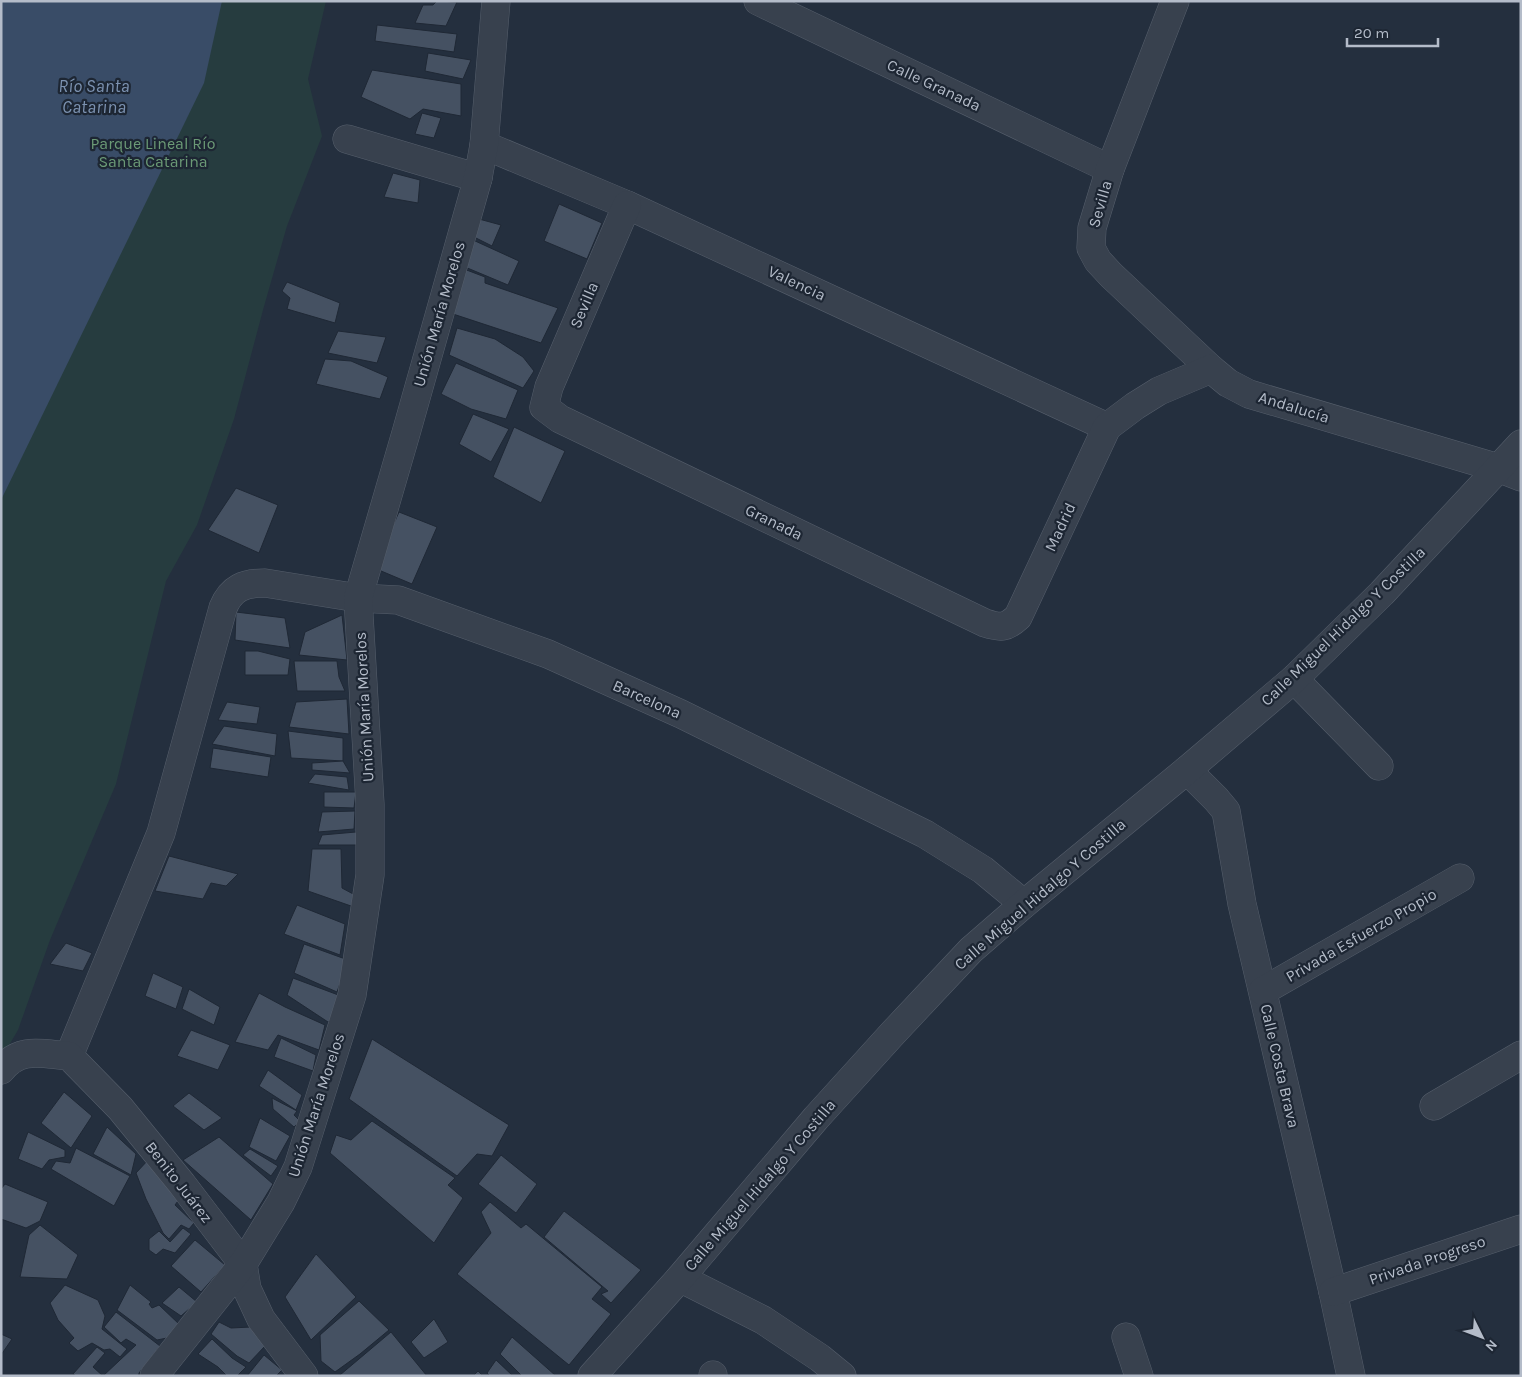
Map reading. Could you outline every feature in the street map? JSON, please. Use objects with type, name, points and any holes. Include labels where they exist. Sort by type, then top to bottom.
[{"type":"street","name":"Unión María Morelos","points":[[154,1376],[243,1264],[281,1202],[298,1167],[352,996],[370,875],[370,804],[358,598],[478,178],[484,144],[496,1]]},
{"type":"street","name":"Calle Granada","points":[[758,1],[1110,169]]},
{"type":"street","name":"Sevilla","points":[[1175,1],[1110,169],[1092,228],[1091,248],[1098,261],[1111,275],[1211,369]]},
{"type":"street","points":[[347,138],[478,178]]},
{"type":"street","name":"Valencia","points":[[484,144],[627,205],[1107,427]]},
{"type":"street","name":"Sevilla","points":[[544,407],[549,387],[627,205]]},
{"type":"street","points":[[1107,427],[1135,406],[1159,392],[1211,369]]},
{"type":"street","name":"Andalucía","points":[[1211,369],[1228,384],[1249,394],[1509,472]]},
{"type":"street","name":"Granada","points":[[544,407],[560,419],[985,623],[997,627],[1009,625]]},
{"type":"street","name":"Madrid","points":[[1009,625],[1018,617],[1107,427]]},
{"type":"street","name":"Calle Miguel Hidalgo Y Costilla","points":[[592,1376],[680,1278],[816,1118],[971,950],[1024,904],[1188,770],[1294,679],[1509,472],[1521,444]]},
{"type":"street","name":"Barcelona","points":[[68,1056],[161,834],[223,608],[231,594],[237,589],[253,583],[265,583],[358,598],[398,600],[548,654],[681,714],[925,834],[983,870],[1024,904]]},
{"type":"street","points":[[1294,679],[1379,766]]},
{"type":"street","name":"Calle Costa Brava","points":[[1188,770],[1226,811],[1242,904],[1351,1376]]},
{"type":"street","name":"Privada Esfuerzo Propio","points":[[1263,992],[1460,878]]},
{"type":"street","points":[[4,1066],[22,1054],[28,1053],[68,1056]]},
{"type":"street","points":[[1434,1106],[1521,1054]]},
{"type":"street","name":"Benito Juárez","points":[[68,1056],[120,1108],[182,1184],[243,1264],[248,1288],[261,1319],[304,1376]]},
{"type":"street","name":"Privada Progreso","points":[[1333,1292],[1521,1229]]},
{"type":"street","points":[[680,1278],[763,1320],[820,1358],[842,1376]]},
{"type":"street","points":[[1126,1337],[1139,1376]]},
{"type":"green space","name":"Parque Lineal Río Santa Catarina","points":[[1,1],[326,1],[308,79],[322,136],[287,226],[234,419],[197,525],[166,581],[116,784],[50,940],[18,1030],[1,1059]]},
{"type":"water","name":"Río Santa Catarina","points":[[1,1],[222,1],[204,83],[1,500]]},
{"type":"building","points":[[437,1],[457,2],[446,26],[415,23],[423,5],[433,5]]},
{"type":"building","points":[[377,25],[457,34],[454,52],[375,41]]},
{"type":"building","points":[[428,53],[471,60],[463,79],[425,71]]},
{"type":"building","points":[[372,70],[461,84],[461,116],[423,109],[410,119],[361,97]]},
{"type":"building","points":[[422,113],[441,118],[434,138],[415,134]]},
{"type":"building","points":[[393,173],[420,180],[418,203],[384,197]]},
{"type":"building","points":[[559,204],[602,223],[587,259],[544,241]]},
{"type":"building","points":[[479,219],[501,225],[492,246],[470,235]]},
{"type":"building","points":[[473,240],[519,261],[508,285],[465,267]]},
{"type":"building","points":[[464,269],[485,277],[485,283],[558,308],[541,343],[453,314]]},
{"type":"building","points":[[287,282],[340,303],[335,323],[287,309],[290,298],[282,291]]},
{"type":"building","points":[[457,328],[495,339],[523,357],[534,371],[523,388],[449,355]]},
{"type":"building","points":[[338,331],[386,337],[377,363],[328,353]]},
{"type":"building","points":[[325,359],[351,361],[388,377],[380,399],[316,384]]},
{"type":"building","points":[[456,363],[518,390],[506,419],[471,409],[441,394]]},
{"type":"building","points":[[473,414],[509,429],[491,462],[459,444]]},
{"type":"building","points":[[514,427],[565,451],[541,503],[493,477]]},
{"type":"building","points":[[236,488],[278,505],[259,553],[208,530]]},
{"type":"building","points":[[399,512],[437,527],[412,584],[374,568]]},
{"type":"building","points":[[236,612],[285,618],[290,648],[235,640]]},
{"type":"building","points":[[342,615],[347,660],[299,655],[305,632]]},
{"type":"building","points":[[245,651],[258,651],[290,659],[288,675],[245,675]]},
{"type":"building","points":[[294,661],[337,661],[339,677],[345,691],[297,691]]},
{"type":"building","points":[[347,699],[349,734],[289,727],[296,702]]},
{"type":"building","points":[[227,702],[260,707],[257,724],[218,720]]},
{"type":"building","points":[[224,726],[277,734],[275,756],[212,744]]},
{"type":"building","points":[[288,731],[343,738],[343,761],[291,758]]},
{"type":"building","points":[[213,748],[271,757],[268,777],[210,768]]},
{"type":"building","points":[[343,761],[350,773],[312,770],[312,763]]},
{"type":"building","points":[[315,774],[347,777],[349,790],[308,783]]},
{"type":"building","points":[[324,792],[356,792],[354,808],[324,807]]},
{"type":"building","points":[[355,811],[354,829],[318,832],[322,812]]},
{"type":"building","points":[[356,832],[363,845],[318,845],[322,835]]},
{"type":"building","points":[[312,849],[341,849],[342,888],[355,895],[351,906],[308,891]]},
{"type":"building","points":[[169,856],[238,874],[226,886],[211,883],[203,899],[155,891]]},
{"type":"building","points":[[297,905],[345,924],[340,955],[284,934]]},
{"type":"building","points":[[66,943],[92,953],[83,971],[50,964]]},
{"type":"building","points":[[304,944],[348,960],[337,992],[294,973]]},
{"type":"building","points":[[153,973],[183,987],[176,1009],[145,996]]},
{"type":"building","points":[[293,978],[341,996],[332,1020],[328,1022],[287,995]]},
{"type":"building","points":[[189,989],[220,1007],[214,1025],[182,1009]]},
{"type":"building","points":[[259,993],[325,1025],[319,1050],[278,1035],[268,1050],[235,1042]]},
{"type":"building","points":[[191,1030],[230,1045],[218,1070],[177,1056]]},
{"type":"building","points":[[281,1038],[316,1055],[313,1071],[274,1057]]},
{"type":"building","points":[[372,1039],[509,1125],[492,1156],[477,1154],[457,1176],[349,1099]]},
{"type":"building","points":[[268,1070],[302,1095],[296,1110],[259,1086]]},
{"type":"building","points":[[64,1092],[92,1116],[71,1148],[41,1123]]},
{"type":"building","points":[[189,1093],[222,1118],[204,1130],[173,1106]]},
{"type":"building","points":[[272,1098],[297,1111],[294,1115],[300,1121],[294,1127],[273,1109]]},
{"type":"building","points":[[260,1118],[290,1136],[276,1161],[249,1147]]},
{"type":"building","points":[[372,1121],[455,1178],[448,1185],[463,1198],[434,1243],[330,1153],[336,1135],[351,1140]]},
{"type":"building","points":[[107,1127],[136,1154],[131,1175],[93,1154]]},
{"type":"building","points":[[28,1132],[65,1150],[65,1157],[49,1160],[42,1169],[18,1159]]},
{"type":"building","points":[[219,1137],[273,1184],[251,1220],[183,1160]]},
{"type":"building","points":[[76,1148],[130,1176],[114,1206],[51,1169],[56,1161],[70,1163]]},
{"type":"building","points":[[250,1149],[278,1166],[271,1176],[243,1155]]},
{"type":"building","points":[[501,1155],[537,1184],[516,1213],[478,1184]]},
{"type":"building","points":[[149,1159],[183,1194],[175,1205],[194,1223],[189,1229],[181,1225],[169,1239],[163,1233],[146,1199],[136,1173]]},
{"type":"building","points":[[5,1184],[48,1202],[40,1221],[26,1228],[1,1219],[1,1189]]},
{"type":"building","points":[[490,1202],[521,1228],[526,1224],[602,1287],[592,1299],[611,1314],[569,1365],[457,1274],[491,1233],[481,1212]]},
{"type":"building","points":[[564,1211],[641,1270],[611,1303],[601,1294],[608,1291],[544,1237]]},
{"type":"building","points":[[40,1225],[78,1255],[67,1279],[20,1277],[29,1235]]},
{"type":"building","points":[[183,1228],[191,1234],[175,1253],[163,1249],[156,1255],[149,1250],[149,1239],[159,1231],[170,1242]]},
{"type":"building","points":[[195,1240],[225,1265],[201,1292],[171,1266]]},
{"type":"building","points":[[316,1254],[356,1297],[311,1340],[285,1297]]},
{"type":"building","points":[[65,1285],[98,1300],[105,1316],[102,1329],[127,1349],[120,1357],[110,1349],[104,1350],[92,1343],[78,1351],[69,1343],[74,1338],[58,1320],[50,1303]]},
{"type":"building","points":[[130,1285],[151,1302],[149,1304],[152,1308],[159,1305],[180,1325],[172,1337],[157,1340],[117,1310]]},
{"type":"building","points":[[179,1287],[197,1302],[181,1316],[162,1303]]},
{"type":"building","points":[[359,1301],[389,1330],[335,1372],[321,1361],[320,1335]]},
{"type":"building","points":[[116,1312],[160,1346],[139,1373],[139,1376],[103,1376],[136,1345],[126,1339],[121,1343],[104,1327]]},
{"type":"building","points":[[434,1319],[448,1342],[424,1358],[411,1342]]},
{"type":"building","points":[[219,1322],[231,1328],[251,1327],[265,1346],[249,1363],[237,1356],[211,1334]]},
{"type":"building","points":[[391,1332],[427,1376],[340,1375]]},
{"type":"building","points":[[1,1334],[12,1339],[1,1355]]},
{"type":"building","points":[[512,1337],[556,1376],[522,1376],[500,1354]]},
{"type":"building","points":[[212,1339],[232,1358],[246,1367],[237,1376],[227,1376],[218,1367],[198,1354]]},
{"type":"building","points":[[97,1347],[105,1353],[93,1367],[103,1376],[76,1376],[73,1374]]},
{"type":"building","points":[[264,1355],[282,1370],[276,1376],[247,1376]]},
{"type":"building","points":[[496,1360],[513,1376],[490,1376],[487,1373]]},
{"type":"building","points":[[478,1371],[483,1376],[473,1376]]}]
